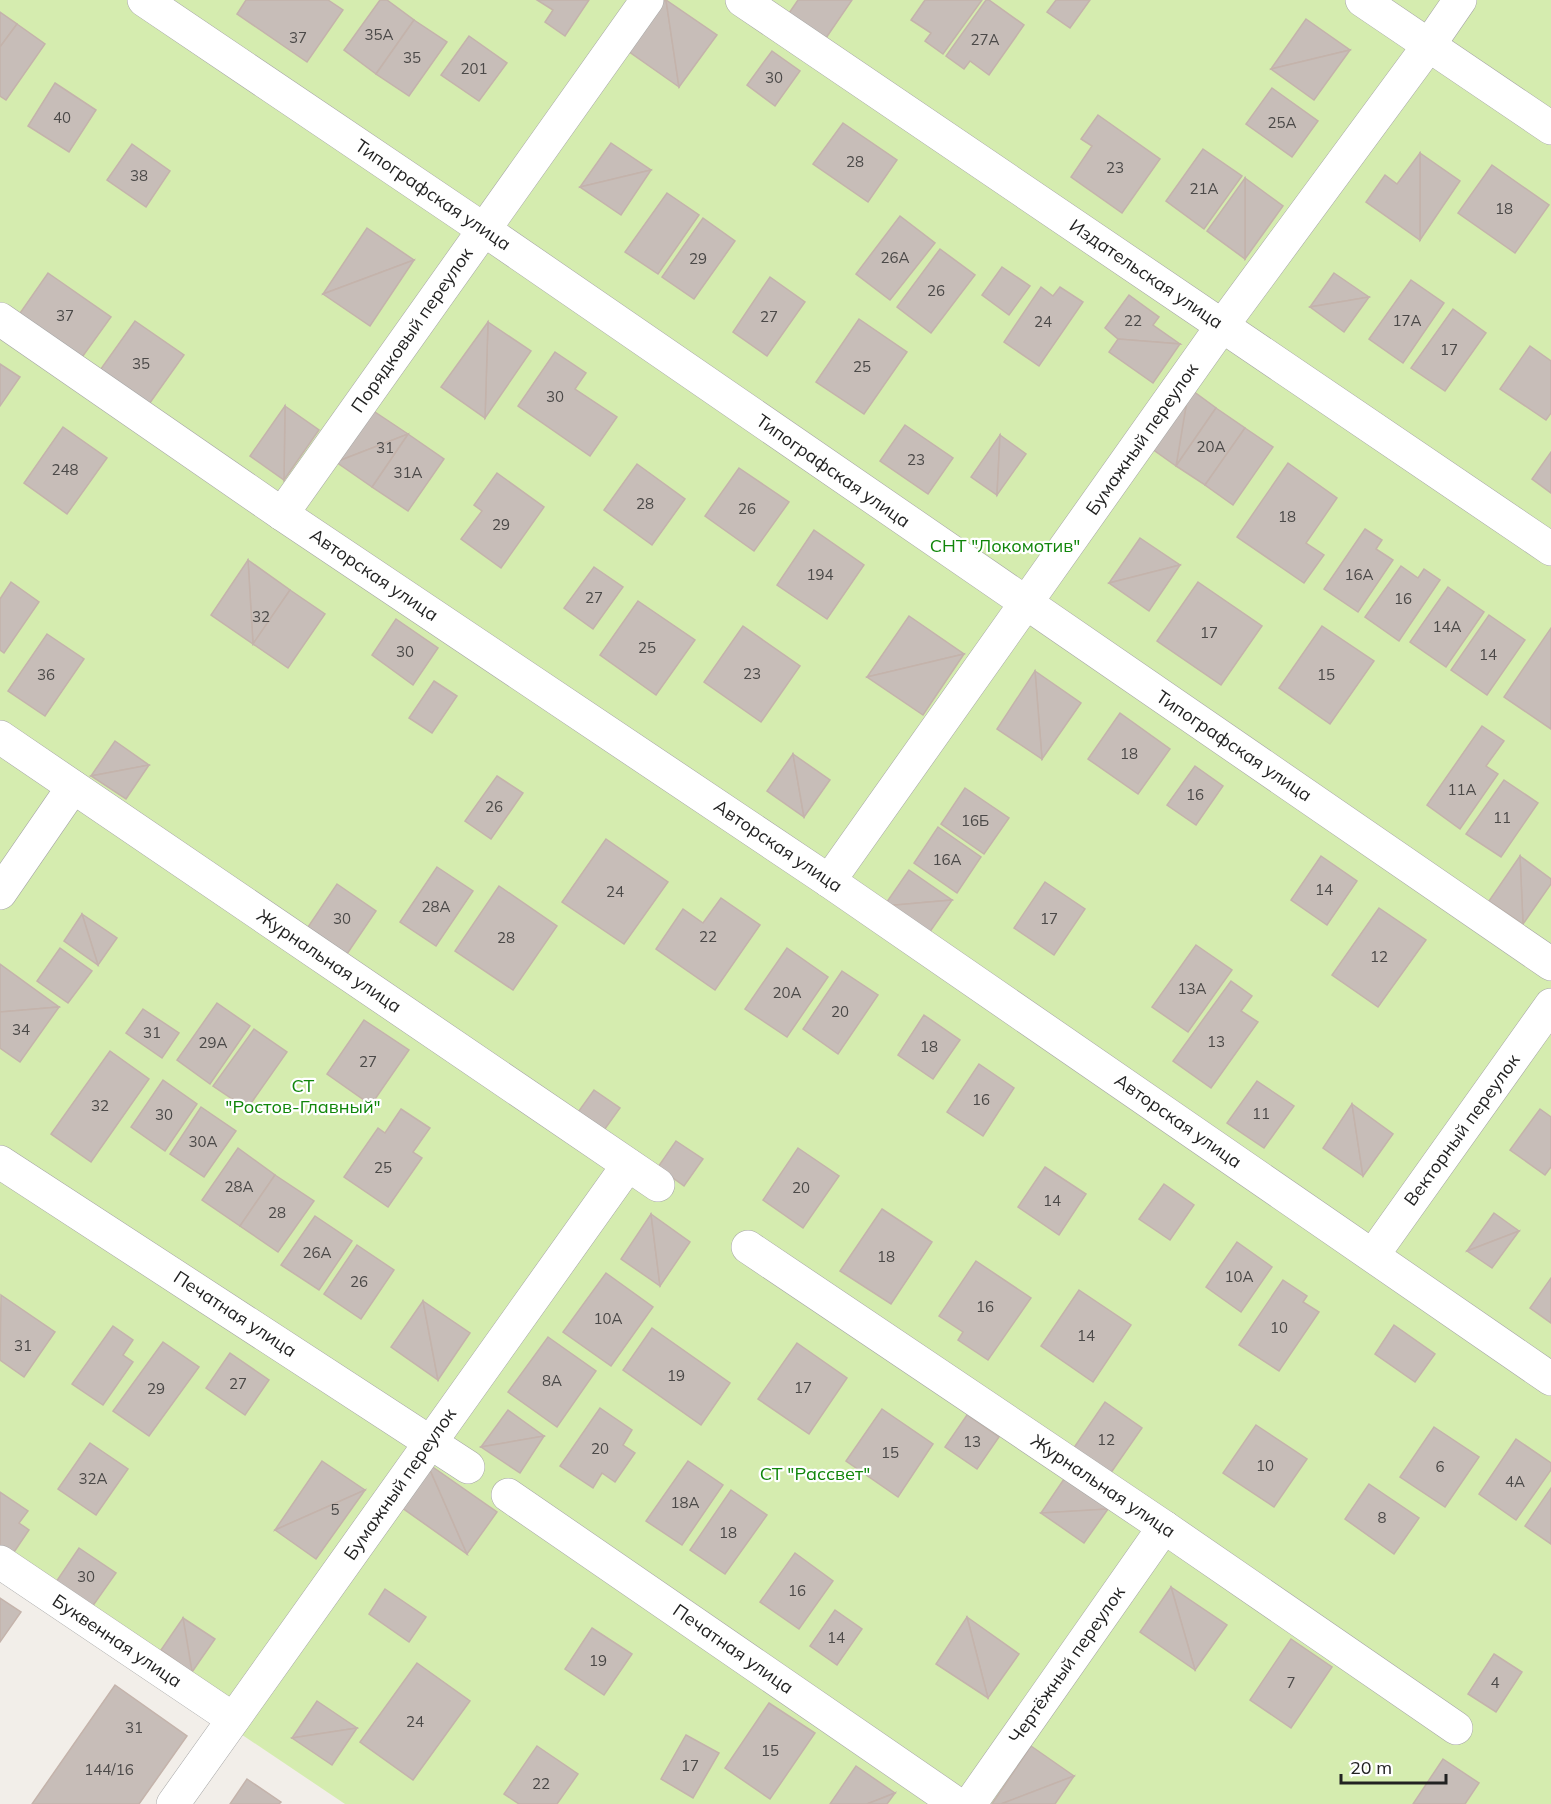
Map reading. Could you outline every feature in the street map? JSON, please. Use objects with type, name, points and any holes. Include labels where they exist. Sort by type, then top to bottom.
[{"type":"street","name":"Типографская улица","points":[[144,0],[483,229],[1551,964]]},
{"type":"street","name":"Порядковый переулок","points":[[282,514],[647,0]]},
{"type":"street","name":"Издательская улица","points":[[742,0],[1551,549]]},
{"type":"street","points":[[1362,0],[1551,128]]},
{"type":"street","name":"Бумажный переулок","points":[[829,880],[1222,326],[1460,0]]},
{"type":"street","name":"Авторская улица","points":[[0,318],[282,514],[829,880],[1551,1379]]},
{"type":"street","name":"Журнальная улица","points":[[0,737],[658,1185]]},
{"type":"street","points":[[0,893],[73,787]]},
{"type":"street","name":"Векторный переулок","points":[[1373,1255],[1551,1005]]},
{"type":"street","name":"Печатная улица","points":[[0,1162],[468,1467]]},
{"type":"street","name":"Бумажный переулок","points":[[173,1804],[628,1165]]},
{"type":"street","name":"Журнальная улица","points":[[748,1247],[1164,1527],[1456,1728]]},
{"type":"street","name":"Печатная улица","points":[[508,1495],[957,1804]]},
{"type":"street","name":"Чертёжный переулок","points":[[970,1804],[1164,1527]]},
{"type":"street","name":"Буквенная улица","points":[[0,1562],[233,1719]]},
{"type":"green space","points":[[0,0],[1551,0],[1551,1804],[345,1804],[0,1572]]},
{"type":"building","points":[[246,0],[328,0],[343,10],[307,62],[237,14]]},
{"type":"building","points":[[380,0],[387,0],[414,20],[376,74],[344,50]]},
{"type":"building","points":[[537,0],[589,0],[565,36],[545,22],[553,10]]},
{"type":"building","points":[[666,0],[679,87],[628,51]]},
{"type":"building","points":[[666,0],[717,35],[679,87]]},
{"type":"building","points":[[798,0],[852,0],[824,41],[787,16]]},
{"type":"building","points":[[925,0],[982,0],[943,54],[925,41],[931,33],[911,20]]},
{"type":"building","points":[[986,0],[1024,25],[989,75],[970,61],[964,69],[946,56]]},
{"type":"building","points":[[1056,0],[1090,0],[1070,28],[1047,12]]},
{"type":"building","points":[[0,12],[17,24],[0,47]]},
{"type":"building","points":[[1306,19],[1350,50],[1271,69]]},
{"type":"building","points":[[414,20],[447,42],[409,96],[376,74]]},
{"type":"building","points":[[17,24],[45,44],[6,100],[0,96],[0,47]]},
{"type":"building","points":[[469,36],[507,63],[479,101],[441,75]]},
{"type":"building","points":[[1350,50],[1314,100],[1271,69]]},
{"type":"building","points":[[772,51],[800,71],[775,106],[747,85]]},
{"type":"building","points":[[55,83],[96,110],[69,152],[28,126]]},
{"type":"building","points":[[1272,88],[1318,121],[1292,157],[1246,124]]},
{"type":"building","points":[[1098,115],[1160,159],[1122,213],[1071,177],[1092,146],[1081,139]]},
{"type":"building","points":[[843,123],[897,160],[868,202],[813,164]]},
{"type":"building","points":[[611,143],[651,170],[580,187]]},
{"type":"building","points":[[132,144],[170,171],[146,207],[107,180]]},
{"type":"building","points":[[1203,149],[1242,176],[1204,229],[1166,201]]},
{"type":"building","points":[[1420,153],[1460,181],[1420,240]]},
{"type":"building","points":[[1420,153],[1420,240],[1366,202],[1385,175],[1397,184]]},
{"type":"building","points":[[1492,165],[1549,205],[1515,253],[1458,213]]},
{"type":"building","points":[[651,170],[621,215],[580,187]]},
{"type":"building","points":[[1245,178],[1283,206],[1245,259]]},
{"type":"building","points":[[1245,178],[1245,259],[1207,231]]},
{"type":"building","points":[[667,193],[699,215],[658,274],[625,252]]},
{"type":"building","points":[[900,216],[935,243],[890,300],[856,274]]},
{"type":"building","points":[[703,218],[735,241],[694,299],[662,277]]},
{"type":"building","points":[[367,228],[414,260],[323,294]]},
{"type":"building","points":[[940,249],[975,275],[931,333],[897,307]]},
{"type":"building","points":[[414,260],[370,326],[323,294]]},
{"type":"building","points":[[1002,267],[1030,286],[1009,315],[982,295]]},
{"type":"building","points":[[48,273],[111,317],[80,360],[18,316]]},
{"type":"building","points":[[1334,273],[1369,297],[1310,307]]},
{"type":"building","points":[[770,277],[805,302],[767,356],[733,332]]},
{"type":"building","points":[[1411,280],[1444,303],[1403,363],[1369,339]]},
{"type":"building","points":[[1041,287],[1053,296],[1060,287],[1083,302],[1039,366],[1004,342]]},
{"type":"building","points":[[1129,295],[1159,317],[1153,325],[1180,344],[1118,339],[1105,328]]},
{"type":"building","points":[[1369,297],[1344,332],[1310,307]]},
{"type":"building","points":[[1453,309],[1486,333],[1445,391],[1411,368]]},
{"type":"building","points":[[859,319],[907,352],[864,414],[816,382]]},
{"type":"building","points":[[135,321],[184,355],[147,407],[98,373]]},
{"type":"building","points":[[488,322],[531,351],[485,418]]},
{"type":"building","points":[[488,322],[485,418],[441,387]]},
{"type":"building","points":[[1118,339],[1180,344],[1153,383],[1109,352]]},
{"type":"building","points":[[1530,346],[1551,361],[1551,413],[1546,420],[1500,389]]},
{"type":"building","points":[[555,352],[586,373],[575,389],[617,417],[590,456],[518,406]]},
{"type":"building","points":[[0,364],[20,377],[0,406]]},
{"type":"building","points":[[1189,388],[1216,408],[1176,466]]},
{"type":"building","points":[[1189,388],[1176,466],[1148,446]]},
{"type":"building","points":[[285,406],[319,430],[284,480]]},
{"type":"building","points":[[285,406],[284,480],[250,456]]},
{"type":"building","points":[[1216,408],[1245,428],[1205,485],[1176,466]]},
{"type":"building","points":[[372,410],[408,434],[336,462]]},
{"type":"building","points":[[905,425],[953,458],[928,494],[880,461]]},
{"type":"building","points":[[63,427],[107,458],[67,514],[24,483]]},
{"type":"building","points":[[1245,428],[1273,447],[1233,505],[1205,485]]},
{"type":"building","points":[[408,434],[444,459],[408,511],[372,487]]},
{"type":"building","points":[[408,434],[372,487],[336,462]]},
{"type":"building","points":[[1000,435],[997,495],[971,477]]},
{"type":"building","points":[[1000,435],[1026,454],[997,495]]},
{"type":"building","points":[[1551,452],[1551,493],[1532,479]]},
{"type":"building","points":[[1288,463],[1337,498],[1306,543],[1324,555],[1304,583],[1237,537]]},
{"type":"building","points":[[637,464],[685,499],[652,545],[604,510]]},
{"type":"building","points":[[739,468],[789,502],[754,551],[705,516]]},
{"type":"building","points":[[497,473],[544,507],[501,568],[461,539],[482,511],[474,505]]},
{"type":"building","points":[[1365,529],[1382,540],[1376,549],[1393,560],[1358,612],[1324,589]]},
{"type":"building","points":[[814,530],[864,565],[827,619],[777,585]]},
{"type":"building","points":[[1140,538],[1180,565],[1109,583]]},
{"type":"building","points":[[248,560],[290,590],[253,644]]},
{"type":"building","points":[[248,560],[253,644],[211,615]]},
{"type":"building","points":[[1180,565],[1149,611],[1109,583]]},
{"type":"building","points":[[1401,566],[1418,578],[1424,569],[1440,580],[1399,641],[1365,617]]},
{"type":"building","points":[[594,567],[623,587],[593,629],[564,608]]},
{"type":"building","points":[[11,582],[39,602],[4,653],[0,650],[0,599]]},
{"type":"building","points":[[1198,582],[1262,626],[1221,685],[1157,641]]},
{"type":"building","points":[[1448,587],[1484,612],[1446,667],[1410,642]]},
{"type":"building","points":[[290,590],[325,614],[288,668],[253,644]]},
{"type":"building","points":[[638,601],[695,640],[656,695],[600,655]]},
{"type":"building","points":[[1489,615],[1525,640],[1487,695],[1451,670]]},
{"type":"building","points":[[909,616],[964,654],[867,677]]},
{"type":"building","points":[[396,619],[438,648],[413,685],[372,655]]},
{"type":"building","points":[[743,626],[800,666],[761,722],[704,682]]},
{"type":"building","points":[[1322,626],[1374,661],[1330,724],[1279,688]]},
{"type":"building","points":[[1551,628],[1551,729],[1504,697]]},
{"type":"building","points":[[47,634],[84,659],[45,716],[8,691]]},
{"type":"building","points":[[964,654],[923,715],[867,677]]},
{"type":"building","points":[[1035,671],[1081,703],[1042,759]]},
{"type":"building","points":[[1035,671],[1042,759],[997,729]]},
{"type":"building","points":[[434,681],[457,696],[432,733],[409,718]]},
{"type":"building","points":[[1120,713],[1170,749],[1138,794],[1088,759]]},
{"type":"building","points":[[1482,726],[1504,741],[1486,766],[1498,774],[1460,829],[1427,805]]},
{"type":"building","points":[[115,741],[149,765],[91,776]]},
{"type":"building","points":[[793,754],[804,817],[767,791]]},
{"type":"building","points":[[793,754],[830,780],[804,817]]},
{"type":"building","points":[[149,765],[126,799],[91,776]]},
{"type":"building","points":[[1195,766],[1223,786],[1196,825],[1167,805]]},
{"type":"building","points":[[497,776],[523,793],[491,839],[465,821]]},
{"type":"building","points":[[1504,780],[1538,803],[1501,857],[1466,834]]},
{"type":"building","points":[[965,788],[1009,818],[984,854],[941,824]]},
{"type":"building","points":[[938,827],[981,857],[957,893],[914,863]]},
{"type":"building","points":[[606,839],[668,882],[624,944],[562,902]]},
{"type":"building","points":[[1321,856],[1357,881],[1327,925],[1291,900]]},
{"type":"building","points":[[1520,856],[1551,879],[1551,884],[1523,924]]},
{"type":"building","points":[[1520,856],[1523,924],[1489,901]]},
{"type":"building","points":[[437,867],[473,891],[436,946],[400,922]]},
{"type":"building","points":[[909,870],[952,900],[884,906]]},
{"type":"building","points":[[1045,882],[1085,909],[1054,955],[1014,928]]},
{"type":"building","points":[[337,884],[376,911],[347,954],[308,927]]},
{"type":"building","points":[[499,886],[557,926],[513,990],[455,951]]},
{"type":"building","points":[[721,898],[760,925],[715,990],[656,949],[683,909],[703,923]]},
{"type":"building","points":[[952,900],[927,936],[884,906]]},
{"type":"building","points":[[1379,908],[1426,940],[1378,1007],[1332,975]]},
{"type":"building","points":[[82,914],[117,938],[98,965]]},
{"type":"building","points":[[82,914],[98,965],[64,941]]},
{"type":"building","points":[[1196,945],[1232,970],[1188,1032],[1152,1007]]},
{"type":"building","points":[[60,948],[92,971],[68,1003],[37,981]]},
{"type":"building","points":[[787,948],[828,977],[787,1037],[745,1009]]},
{"type":"building","points":[[0,964],[59,1007],[0,1012]]},
{"type":"building","points":[[842,971],[878,995],[838,1054],[803,1029]]},
{"type":"building","points":[[1231,981],[1252,996],[1241,1011],[1258,1022],[1211,1088],[1173,1061]]},
{"type":"building","points":[[217,1003],[250,1026],[210,1084],[177,1060]]},
{"type":"building","points":[[59,1007],[20,1062],[0,1048],[0,1012]]},
{"type":"building","points":[[143,1009],[179,1033],[162,1058],[126,1033]]},
{"type":"building","points":[[924,1015],[960,1040],[933,1079],[898,1055]]},
{"type":"building","points":[[364,1020],[409,1050],[371,1105],[327,1074]]},
{"type":"building","points":[[254,1029],[287,1052],[247,1109],[213,1086]]},
{"type":"building","points":[[110,1051],[149,1079],[91,1162],[51,1134]]},
{"type":"building","points":[[979,1064],[1014,1088],[983,1136],[947,1112]]},
{"type":"building","points":[[163,1080],[197,1104],[165,1151],[131,1127]]},
{"type":"building","points":[[1257,1081],[1294,1106],[1264,1148],[1227,1123]]},
{"type":"building","points":[[594,1090],[620,1108],[602,1133],[576,1115]]},
{"type":"building","points":[[1352,1104],[1363,1176],[1323,1148]]},
{"type":"building","points":[[1352,1104],[1393,1134],[1363,1176]]},
{"type":"building","points":[[201,1107],[236,1131],[204,1177],[170,1154]]},
{"type":"building","points":[[401,1109],[430,1128],[413,1152],[422,1158],[388,1207],[344,1177],[378,1128],[385,1133]]},
{"type":"building","points":[[1540,1109],[1551,1117],[1551,1167],[1545,1175],[1510,1150]]},
{"type":"building","points":[[676,1141],[703,1159],[684,1186],[658,1167]]},
{"type":"building","points":[[238,1148],[275,1175],[240,1226],[202,1200]]},
{"type":"building","points":[[798,1148],[839,1176],[803,1228],[763,1200]]},
{"type":"building","points":[[1045,1167],[1086,1194],[1059,1235],[1018,1207]]},
{"type":"building","points":[[275,1175],[314,1201],[278,1252],[240,1226]]},
{"type":"building","points":[[1164,1184],[1194,1205],[1170,1240],[1139,1219]]},
{"type":"building","points":[[882,1209],[932,1242],[891,1304],[840,1271]]},
{"type":"building","points":[[1494,1213],[1519,1231],[1467,1251]]},
{"type":"building","points":[[651,1214],[660,1286],[621,1259]]},
{"type":"building","points":[[651,1214],[690,1242],[660,1286]]},
{"type":"building","points":[[315,1216],[352,1241],[319,1290],[281,1265]]},
{"type":"building","points":[[1519,1231],[1492,1268],[1467,1251]]},
{"type":"building","points":[[1237,1242],[1272,1267],[1241,1312],[1206,1287]]},
{"type":"building","points":[[357,1245],[394,1270],[361,1319],[324,1294]]},
{"type":"building","points":[[976,1261],[1031,1298],[988,1360],[958,1340],[963,1332],[939,1316]]},
{"type":"building","points":[[606,1273],[653,1307],[611,1366],[563,1332]]},
{"type":"building","points":[[1551,1278],[1551,1323],[1530,1308]]},
{"type":"building","points":[[1283,1280],[1307,1296],[1303,1302],[1319,1312],[1279,1371],[1239,1345]]},
{"type":"building","points":[[1079,1290],[1131,1325],[1093,1382],[1041,1346]]},
{"type":"building","points":[[1,1295],[55,1332],[24,1377],[0,1360]]},
{"type":"building","points":[[423,1301],[438,1380],[391,1347]]},
{"type":"building","points":[[423,1301],[470,1333],[438,1380]]},
{"type":"building","points":[[1394,1325],[1435,1354],[1415,1382],[1375,1354]]},
{"type":"building","points":[[113,1326],[133,1340],[123,1355],[133,1362],[103,1405],[72,1384]]},
{"type":"building","points":[[652,1328],[730,1383],[701,1425],[623,1370]]},
{"type":"building","points":[[548,1337],[596,1371],[557,1427],[508,1392]]},
{"type":"building","points":[[163,1342],[199,1367],[149,1436],[113,1411]]},
{"type":"building","points":[[797,1343],[847,1378],[809,1434],[758,1399]]},
{"type":"building","points":[[230,1353],[269,1380],[245,1415],[206,1388]]},
{"type":"building","points":[[1105,1402],[1142,1428],[1108,1477],[1071,1452]]},
{"type":"building","points":[[600,1408],[632,1430],[623,1445],[635,1453],[615,1482],[602,1473],[593,1488],[560,1466]]},
{"type":"building","points":[[882,1409],[933,1444],[898,1497],[846,1461]]},
{"type":"building","points":[[508,1410],[544,1436],[481,1447]]},
{"type":"building","points":[[967,1415],[999,1437],[977,1469],[945,1447]]},
{"type":"building","points":[[1256,1425],[1307,1459],[1274,1507],[1223,1473]]},
{"type":"building","points":[[1434,1427],[1479,1457],[1445,1507],[1400,1477]]},
{"type":"building","points":[[544,1436],[520,1473],[481,1447]]},
{"type":"building","points":[[1516,1439],[1551,1463],[1551,1470],[1516,1520],[1479,1494]]},
{"type":"building","points":[[90,1443],[128,1469],[96,1515],[58,1489]]},
{"type":"building","points":[[322,1461],[365,1490],[275,1530]]},
{"type":"building","points":[[688,1461],[723,1485],[682,1545],[646,1521]]},
{"type":"building","points":[[427,1463],[467,1554],[398,1505]]},
{"type":"building","points":[[427,1463],[497,1512],[467,1554]]},
{"type":"building","points":[[1064,1479],[1108,1509],[1041,1513]]},
{"type":"building","points":[[1369,1484],[1419,1518],[1394,1554],[1345,1519]]},
{"type":"building","points":[[1551,1488],[1551,1544],[1525,1526]]},
{"type":"building","points":[[365,1490],[316,1559],[275,1530]]},
{"type":"building","points":[[731,1490],[767,1515],[725,1574],[690,1550]]},
{"type":"building","points":[[0,1492],[28,1511],[19,1523],[29,1530],[8,1561],[0,1556]]},
{"type":"building","points":[[1108,1509],[1084,1543],[1041,1513]]},
{"type":"building","points":[[79,1548],[116,1573],[92,1607],[56,1582]]},
{"type":"building","points":[[795,1553],[833,1581],[799,1629],[760,1602]]},
{"type":"building","points":[[1171,1587],[1227,1625],[1195,1670]]},
{"type":"building","points":[[1171,1587],[1195,1670],[1140,1632]]},
{"type":"building","points":[[385,1589],[426,1617],[409,1642],[369,1614]]},
{"type":"building","points":[[0,1598],[21,1612],[0,1642]]},
{"type":"building","points":[[835,1610],[862,1629],[837,1665],[810,1646]]},
{"type":"building","points":[[967,1617],[1019,1654],[988,1698]]},
{"type":"building","points":[[967,1617],[988,1698],[936,1664]]},
{"type":"building","points":[[183,1618],[215,1639],[192,1672]]},
{"type":"building","points":[[183,1618],[192,1672],[161,1650]]},
{"type":"building","points":[[592,1628],[632,1654],[604,1695],[565,1669]]},
{"type":"building","points":[[1291,1639],[1332,1667],[1291,1728],[1250,1700]]},
{"type":"building","points":[[1494,1654],[1522,1672],[1496,1712],[1468,1694]]},
{"type":"building","points":[[417,1663],[470,1701],[413,1780],[360,1742]]},
{"type":"building","points":[[115,1685],[187,1736],[139,1804],[32,1804]]},
{"type":"building","points":[[317,1701],[357,1728],[292,1738]]},
{"type":"building","points":[[769,1703],[815,1733],[770,1799],[725,1768]]},
{"type":"building","points":[[357,1728],[332,1765],[292,1738]]},
{"type":"building","points":[[686,1735],[719,1753],[693,1798],[661,1779]]},
{"type":"building","points":[[537,1746],[578,1774],[557,1804],[519,1804],[504,1794]]},
{"type":"building","points":[[1031,1746],[1074,1776],[1001,1804],[992,1804]]},
{"type":"building","points":[[1443,1759],[1479,1783],[1465,1804],[1413,1804]]},
{"type":"building","points":[[856,1766],[895,1793],[867,1804],[830,1804]]},
{"type":"building","points":[[1074,1776],[1055,1804],[1001,1804]]},
{"type":"building","points":[[247,1779],[281,1802],[279,1804],[230,1804]]},
{"type":"building","points":[[895,1793],[887,1804],[867,1804]]},
{"type":"park label","name":"СНТ \"Локомотив\"","points":[[1005,546]]},
{"type":"park label","name":"СТ \"Ростов-Главный\"","points":[[303,1096]]},
{"type":"park label","name":"СТ \"Рассвет\"","points":[[815,1474]]}]
